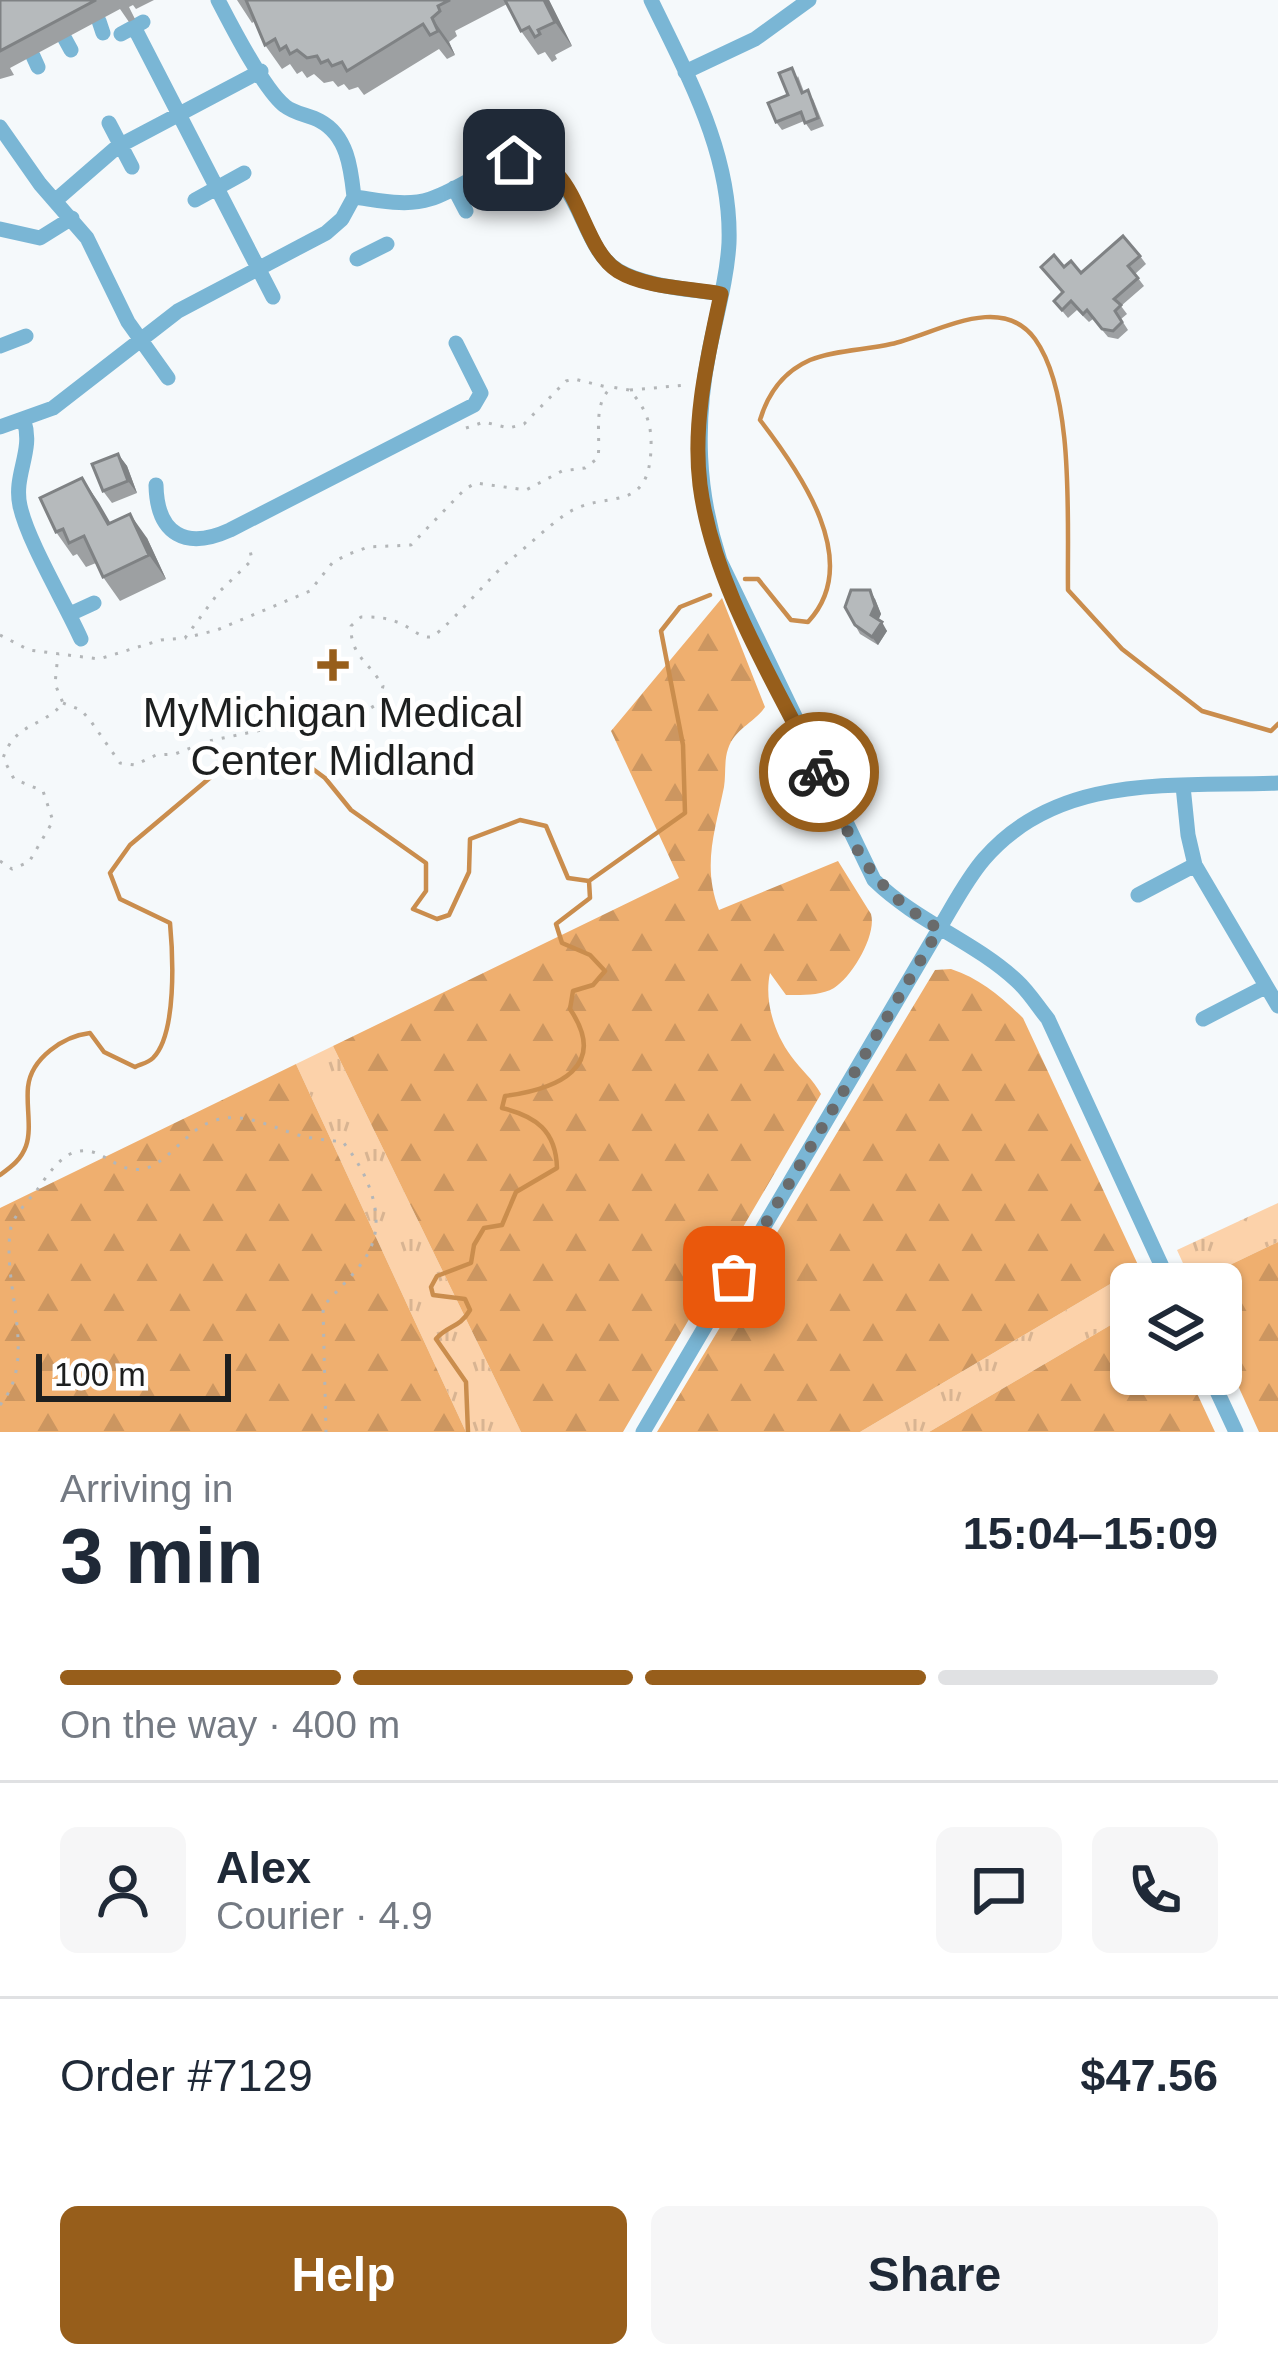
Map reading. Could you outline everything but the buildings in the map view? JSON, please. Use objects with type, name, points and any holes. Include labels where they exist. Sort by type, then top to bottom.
[{"type":"street","points":[[0,427],[24,421],[65,400],[198,298],[334,227],[354,197],[348,158],[333,130],[285,106],[242,46],[218,0]]},
{"type":"street","points":[[651,0],[719,156],[727,196],[729,245],[701,404],[699,451],[708,524],[719,561],[874,880],[901,906],[976,950],[1019,983],[1048,1019],[1160,1263]]},
{"type":"street","points":[[686,72],[754,39],[809,0]]},
{"type":"street","points":[[120,27],[179,115],[273,297]]},
{"type":"street","points":[[56,200],[121,145],[261,71]]},
{"type":"street","points":[[109,123],[132,167]]},
{"type":"street","points":[[0,127],[72,218],[101,262],[140,340],[168,378]]},
{"type":"street","points":[[354,197],[417,202],[503,164],[536,159],[558,175],[604,259],[616,270],[721,294]]},
{"type":"street","points":[[195,200],[244,173]]},
{"type":"street","points":[[454,188],[466,211]]},
{"type":"street","points":[[0,229],[40,238],[72,218]]},
{"type":"street","points":[[357,259],[387,244]]},
{"type":"street","points":[[0,346],[26,336]]},
{"type":"street","points":[[156,485],[158,510],[165,522],[190,541],[206,541],[433,419],[480,400],[481,392],[456,343]]},
{"type":"street","points":[[24,421],[29,448],[18,479],[20,505],[45,546],[81,639]]},
{"type":"street","points":[[70,614],[94,603]]},
{"type":"street","points":[[644,1432],[981,862],[1033,818],[1102,791],[1278,783]]},
{"type":"street","points":[[1183,786],[1195,865],[1278,1006]]},
{"type":"street","points":[[1138,895],[1195,865]]},
{"type":"street","points":[[1203,1019],[1264,987]]},
{"type":"street","points":[[1219,1395],[1236,1432]]},
{"type":"path","points":[[463,421],[467,430],[484,422],[509,428],[524,424],[566,381],[628,390],[687,385]]},
{"type":"path","points":[[0,635],[13,645],[112,658],[161,640],[217,630],[310,591],[333,562],[349,554],[368,547],[411,545],[476,483],[526,490],[562,471],[585,468],[598,458],[603,393],[611,387]]},
{"type":"path","points":[[58,654],[55,684],[63,704],[81,710],[120,763],[135,765],[156,755],[271,728],[340,727],[379,703],[383,686],[351,643],[352,626],[361,617],[401,622],[425,638],[434,638],[488,578],[566,514],[620,497],[646,482],[652,428],[628,390]]},
{"type":"path","points":[[185,638],[219,592],[252,560],[250,550]]},
{"type":"path","points":[[0,861],[12,869],[29,862],[52,820],[43,791],[7,771],[3,758],[8,744],[31,722],[63,704]]},
{"type":"path","points":[[0,1405],[7,1397],[18,1347],[7,1255],[12,1222],[48,1175],[68,1154],[86,1150],[119,1168],[146,1169],[204,1124],[250,1116],[299,1136],[343,1142],[359,1161],[378,1223],[370,1251],[323,1307],[326,1432]]},
{"type":"green space","points":[[722,598],[765,707],[735,736],[727,753],[711,863],[719,910],[838,861],[871,914],[870,933],[855,965],[829,991],[786,995],[770,973],[768,994],[775,1027],[821,1094],[623,1432],[521,1432],[333,1046],[679,878],[611,731]]},
{"type":"green space","points":[[951,969],[972,978],[1023,1018],[1137,1263],[1110,1263],[1110,1284],[860,1432],[657,1432],[935,970]]},
{"type":"green space","points":[[333,1046],[521,1432],[466,1432],[296,1064]]},
{"type":"green space","points":[[296,1064],[466,1432],[0,1432],[0,1208]]},
{"type":"green space","points":[[1278,1203],[1278,1242],[1234,1263],[1183,1263],[1177,1250]]},
{"type":"green space","points":[[1278,1242],[1278,1432],[1259,1432],[1242,1394],[1242,1263],[1234,1263]]},
{"type":"green space","points":[[1110,1284],[1110,1325],[929,1432],[860,1432]]},
{"type":"green space","points":[[1110,1325],[1110,1395],[1198,1395],[1215,1432],[929,1432]]},
{"type":"waterway","points":[[745,579],[758,579],[791,620],[808,622],[824,598],[830,572],[828,545],[808,491],[760,420],[784,377],[819,357],[891,344],[966,320],[1004,318],[1021,325],[1035,339],[1057,392],[1068,495],[1068,590],[1122,649],[1202,711],[1271,731],[1278,724]]},
{"type":"waterway","points":[[0,1175],[26,1146],[30,1076],[50,1050],[90,1033],[104,1052],[135,1067],[151,1060],[161,1047],[172,994],[170,923],[120,899],[110,873],[130,845],[224,766],[268,752],[302,761],[325,778],[351,810],[426,863],[426,891],[413,909],[437,919],[449,915],[469,872],[470,839],[520,820],[546,826],[568,878],[589,881],[685,813],[683,745],[661,631],[680,607],[710,595]]},
{"type":"waterway","points":[[468,1432],[466,1382],[436,1339],[470,1310],[465,1299],[433,1295],[431,1287],[437,1276],[471,1263],[484,1228],[502,1225],[516,1192],[557,1168],[553,1144],[542,1127],[502,1108],[505,1096],[559,1081],[581,1060],[581,1029],[570,1009],[573,991],[593,985],[605,971],[590,955],[562,943],[556,924],[590,898],[589,881]]},
{"type":"way so far","points":[[734,1277],[939,929],[901,906],[874,880],[819,772]]},
{"type":"place","name":"MyMichigan Medical Center Midland","points":[[333,665]]},
{"type":"route","points":[[514,160],[536,159],[558,175],[604,259],[616,270],[721,294],[701,404],[700,484],[708,524],[736,602],[819,772]]}]
